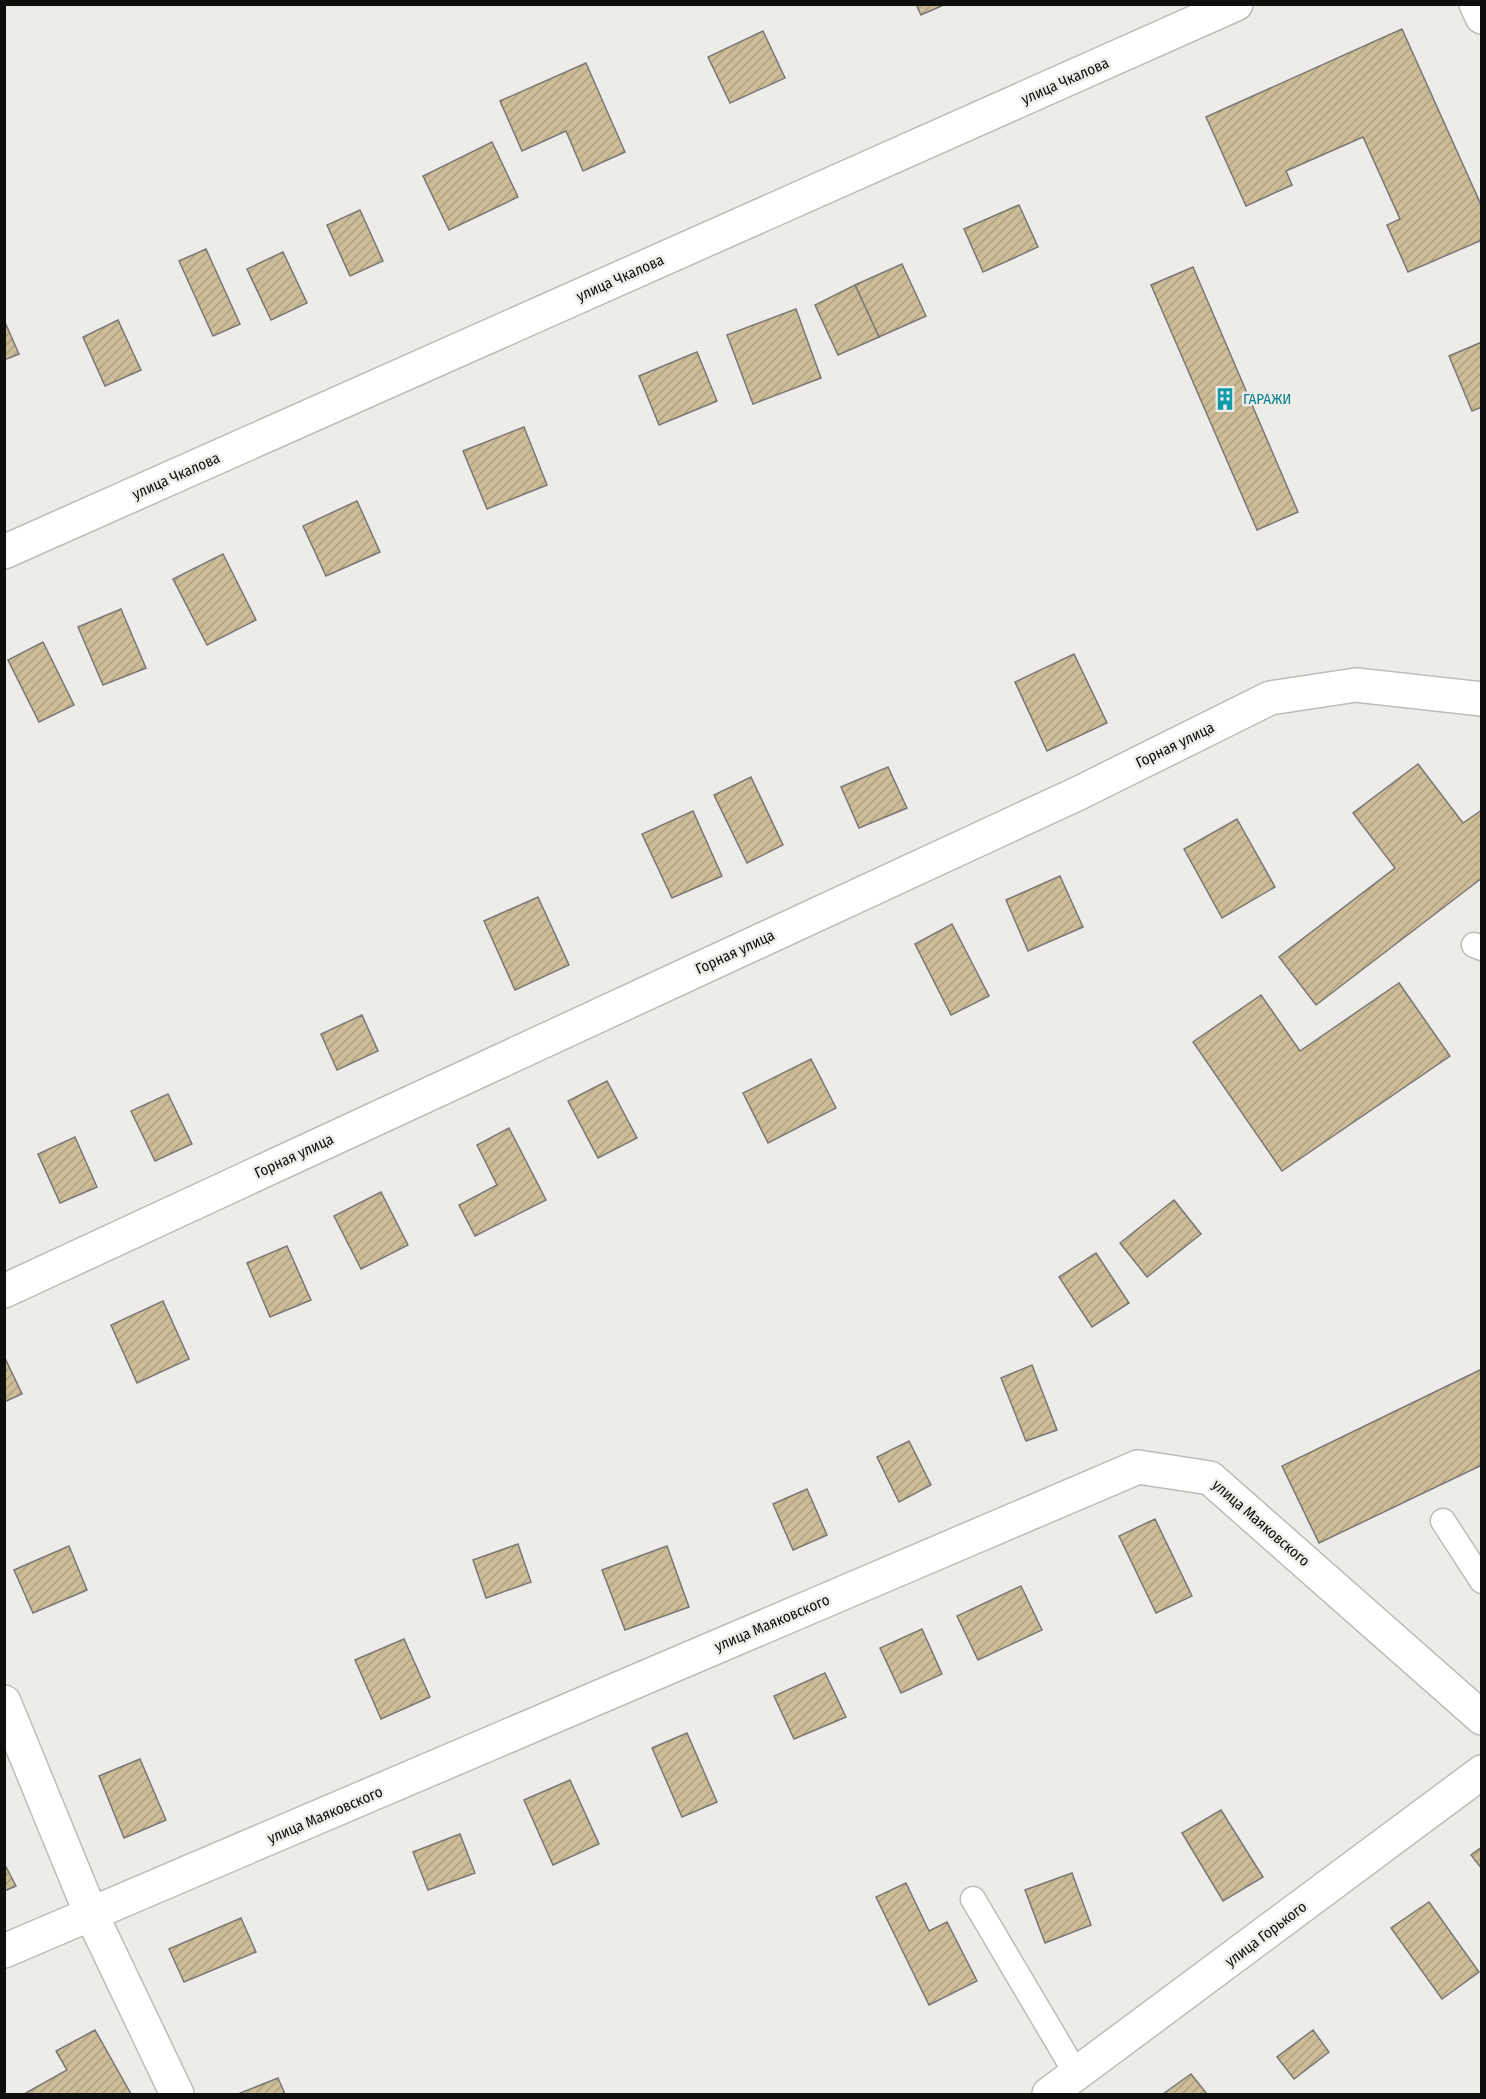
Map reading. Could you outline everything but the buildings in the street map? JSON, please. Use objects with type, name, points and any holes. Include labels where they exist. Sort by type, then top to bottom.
[{"type":"street","name":"улица Чкалова","points":[[4,552],[1236,4]]},
{"type":"street","points":[[1476,4],[1482,17]]},
{"type":"street","name":"Горная улица","points":[[4,1291],[1068,798],[1270,698],[1356,686],[1482,699]]},
{"type":"street","name":"улица Маяковского","points":[[4,1950],[1138,1467],[1210,1478],[1482,1719]]},
{"type":"street","points":[[4,1702],[91,1914],[177,2094]]},
{"type":"street","name":"улица Горького","points":[[1049,2094],[1084,2085],[1482,1772]]},
{"type":"lane","points":[[1443,1521],[1482,1581]]},
{"type":"lane","points":[[973,1899],[1084,2085]]},
{"type":"place","name":"ГАРАЖИ","points":[[1225,399]]}]
